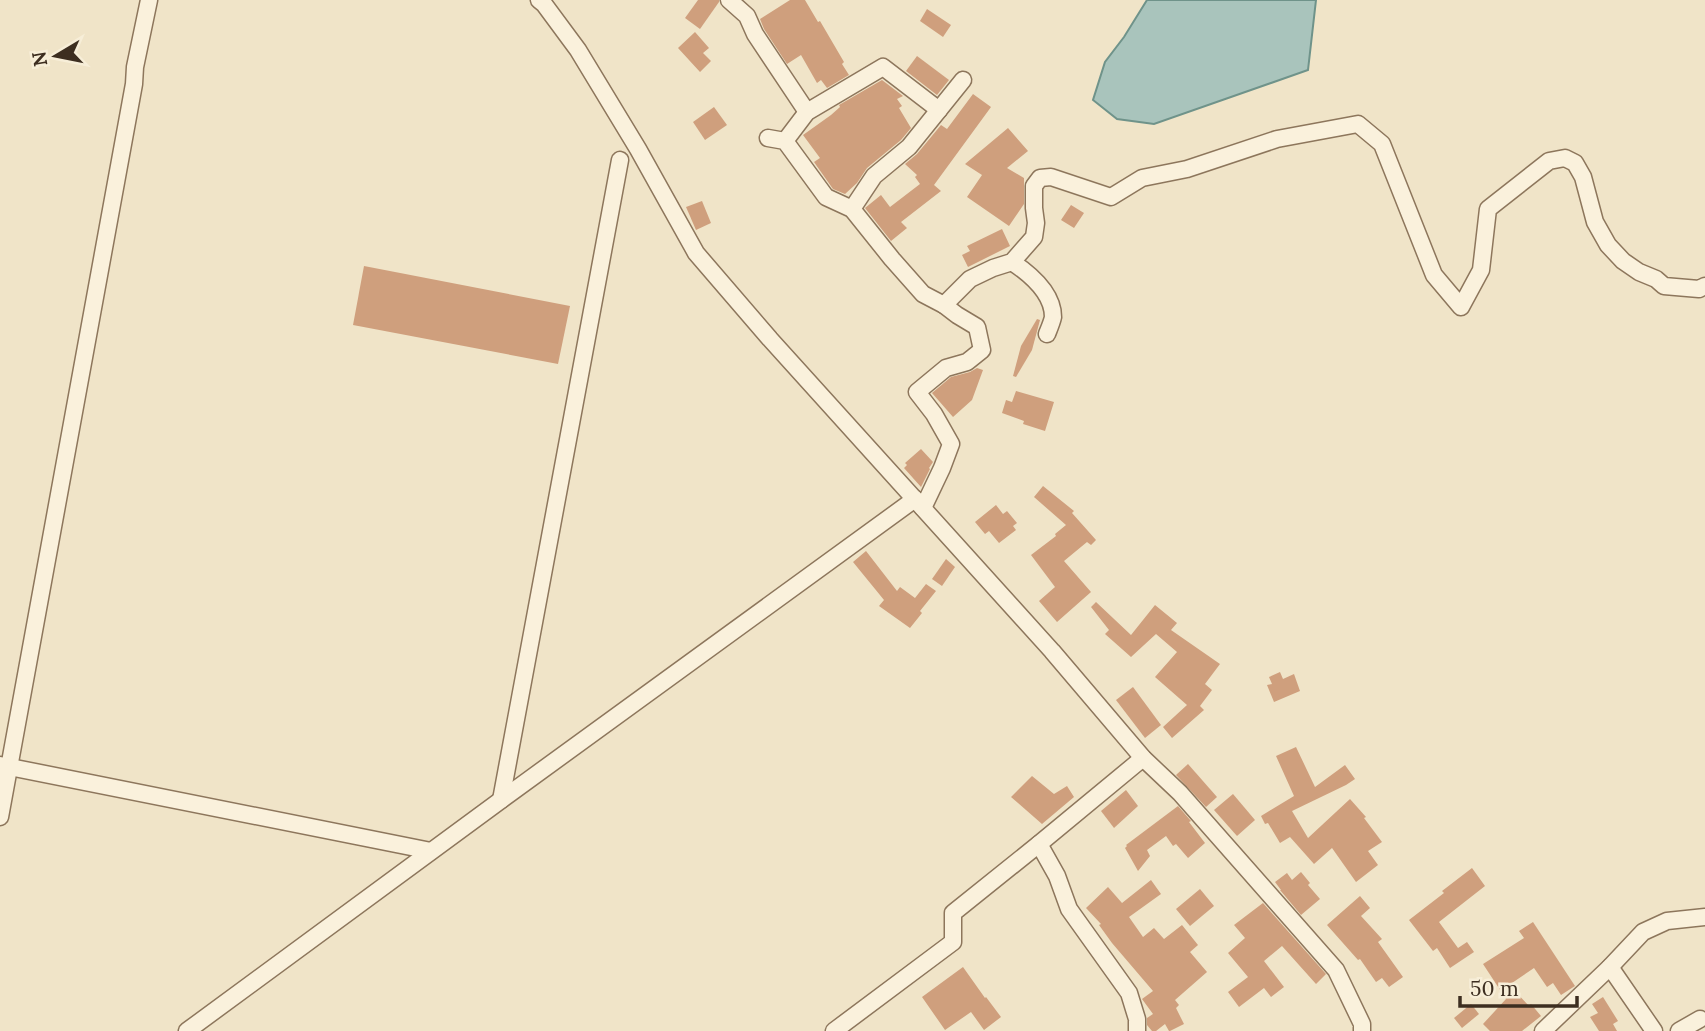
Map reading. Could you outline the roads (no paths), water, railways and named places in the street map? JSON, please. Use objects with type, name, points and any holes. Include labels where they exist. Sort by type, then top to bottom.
[{"type":"street","points":[[0,817],[4,766],[149,0]]},
{"type":"street","points":[[539,0],[578,50],[638,149],[696,253],[770,339],[1052,651],[1143,758],[1180,793],[1336,970],[1362,1024],[1362,1031]]},
{"type":"street","points":[[729,0],[747,16],[755,34],[807,112]]},
{"type":"street","points":[[187,1031],[500,800],[919,504],[942,468],[951,444],[934,414],[910,392],[946,368],[967,362],[982,350],[977,327],[923,294],[852,209],[826,197],[776,140],[807,112],[883,67],[939,110]]},
{"type":"street","points":[[852,209],[874,176],[909,147],[963,80]]},
{"type":"street","points":[[944,305],[970,279],[1012,262],[1034,237],[1034,186],[1040,178],[1051,177],[1111,197],[1142,178],[1187,169],[1277,139],[1358,124],[1382,144],[1434,275],[1461,307],[1481,270],[1488,209],[1549,161],[1564,158],[1575,163],[1583,177],[1595,222],[1608,245],[1623,261],[1664,286],[1699,289],[1705,286]]},
{"type":"street","points":[[500,800],[620,160]]},
{"type":"street","points":[[1012,262],[1037,281],[1048,299],[1053,317],[1047,334]]},
{"type":"street","points":[[834,1031],[953,942],[953,913],[1143,758]]},
{"type":"street","points":[[4,766],[431,851]]},
{"type":"street","points":[[1039,844],[1057,876],[1069,909],[1129,993],[1137,1019],[1137,1031]]},
{"type":"street","points":[[1543,1031],[1643,932],[1667,921],[1705,917]]},
{"type":"street","points":[[1610,967],[1654,1031]]},
{"type":"street","points":[[1679,1031],[1700,1019]]},
{"type":"water","points":[[1147,0],[1316,0],[1308,70],[1154,124],[1117,119],[1093,100],[1105,62]]}]
